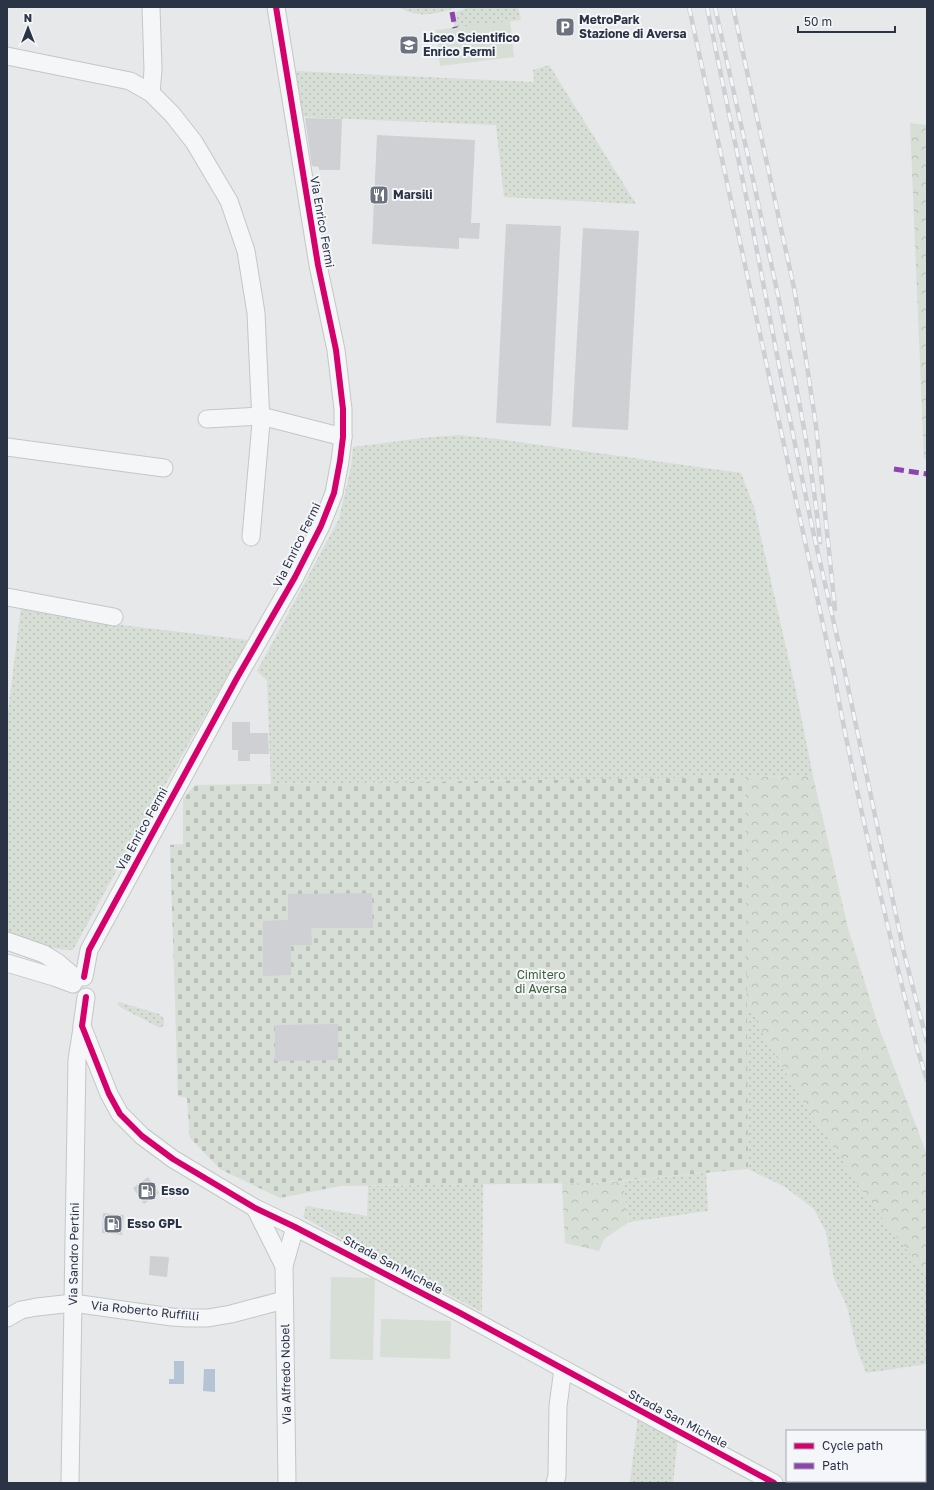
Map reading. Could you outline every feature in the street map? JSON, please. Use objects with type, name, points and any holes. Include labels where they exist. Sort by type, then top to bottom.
[{"type":"street","points":[[151,7],[153,70],[151,93]]},
{"type":"street","name":"Via Enrico Fermi","points":[[78,980],[89,950],[237,678],[295,577],[322,526],[334,493],[343,437],[343,410],[336,350],[318,264],[276,7]]},
{"type":"street","points":[[7,56],[130,81],[151,93],[172,114],[194,142],[229,201],[246,251],[256,313],[261,416],[251,536]]},
{"type":"street","points":[[207,418],[261,416],[343,437]]},
{"type":"street","points":[[7,447],[164,468]]},
{"type":"street","points":[[7,597],[114,616]]},
{"type":"street","points":[[7,941],[44,954],[57,962],[78,980]]},
{"type":"street","points":[[7,963],[54,977],[78,980]]},
{"type":"street","name":"Strada San Michele","points":[[78,980],[75,993],[86,997],[82,1026],[109,1094],[120,1114],[142,1136],[173,1159],[255,1208],[295,1227],[563,1369],[774,1483]]},
{"type":"street","name":"Via Sandro Pertini","points":[[70,1483],[77,1060],[82,1026]]},
{"type":"street","name":"Via Alfredo Nobel","points":[[255,1208],[284,1266]]},
{"type":"street","name":"Via Alfredo Nobel","points":[[287,1483],[284,1266],[295,1227]]},
{"type":"street","name":"Via Roberto Ruffilli","points":[[7,1318],[21,1310],[36,1307],[72,1304],[188,1318],[231,1314],[284,1300]]},
{"type":"street","points":[[555,1483],[557,1476],[558,1406],[563,1369]]},
{"type":"green space","points":[[399,7],[458,7],[443,12],[420,14],[406,11]]},
{"type":"green space","points":[[469,7],[518,7],[521,20],[455,28],[452,14]]},
{"type":"green space","points":[[510,21],[514,57],[440,66],[436,30]]},
{"type":"green space","points":[[549,65],[636,204],[504,197],[496,125],[302,117],[295,71],[534,82],[533,70]]},
{"type":"green space","points":[[910,123],[927,125],[927,459],[924,459]]},
{"type":"green space","points":[[458,435],[497,439],[741,473],[754,507],[796,691],[813,776],[271,784],[267,681],[257,671],[339,519],[351,467],[353,447]]},
{"type":"green space","points":[[21,607],[121,625],[248,640],[124,857],[73,950],[56,949],[39,945],[7,933],[7,720]]},
{"type":"green space","points":[[813,776],[848,928],[877,1022],[927,1155],[927,1276],[870,1202],[811,1114],[765,1038],[746,999],[745,777]]},
{"type":"green space","name":"Cimitero di Aversa","points":[[745,777],[748,1169],[595,1183],[340,1186],[280,1198],[220,1169],[190,1138],[187,1098],[178,1096],[170,845],[183,844],[183,799],[195,785]]},
{"type":"green space","points":[[746,999],[765,1038],[811,1114],[870,1202],[927,1276],[927,1364],[866,1373],[856,1346],[847,1307],[834,1278],[826,1232],[814,1209],[785,1187],[748,1169]]},
{"type":"green space","points":[[119,1002],[159,1014],[164,1019],[164,1025],[160,1028],[120,1007],[117,1003]]},
{"type":"green space","points":[[706,1173],[708,1211],[629,1222],[623,1181]]},
{"type":"green space","points":[[623,1181],[629,1222],[604,1239],[599,1251],[565,1243],[562,1183]]},
{"type":"green space","points":[[483,1184],[482,1312],[354,1246],[303,1217],[306,1206],[367,1216],[368,1186]]},
{"type":"green space","points":[[331,1277],[375,1278],[373,1360],[330,1359]]},
{"type":"green space","points":[[381,1319],[451,1321],[450,1359],[380,1357]]},
{"type":"green space","points":[[638,1415],[678,1438],[673,1483],[630,1483]]},
{"type":"water","points":[[174,1361],[184,1361],[184,1384],[169,1384],[169,1379],[174,1379]]},
{"type":"water","points":[[204,1369],[215,1369],[215,1392],[203,1391]]},
{"type":"building","points":[[305,118],[342,119],[340,170],[319,170],[319,167],[312,166]]},
{"type":"building","points":[[377,135],[475,140],[471,223],[480,223],[479,239],[459,238],[459,249],[372,244]]},
{"type":"building","points":[[506,224],[561,226],[551,426],[496,423]]},
{"type":"building","points":[[583,228],[639,231],[628,430],[572,427]]},
{"type":"building","points":[[232,722],[250,722],[250,733],[268,733],[269,754],[250,754],[250,761],[238,761],[238,750],[232,750]]},
{"type":"building","points":[[372,893],[373,928],[311,928],[312,945],[291,945],[291,975],[263,976],[263,921],[288,920],[288,894]]},
{"type":"building","points":[[338,1024],[338,1060],[275,1061],[275,1025]]},
{"type":"building","points":[[148,1177],[159,1193],[144,1204],[133,1188]]},
{"type":"building","points":[[103,1213],[124,1215],[122,1235],[102,1233]]},
{"type":"building","points":[[150,1256],[169,1257],[167,1277],[149,1275]]},
{"type":"railway","points":[[689,7],[834,675],[862,815],[917,1048],[927,1080]]},
{"type":"railway","points":[[707,7],[813,531],[841,654],[904,953],[927,1042]]},
{"type":"railway","points":[[715,7],[791,360],[808,450],[820,542]]},
{"type":"railway","points":[[733,7],[794,288],[804,346],[816,426],[835,609]]},
{"type":"marked path","points":[[452,12],[455,28]]},
{"type":"marked path","points":[[894,469],[927,474]]},
{"type":"cycle path","points":[[84,977],[89,950],[237,678],[295,577],[321,526],[334,493],[343,437],[343,409],[336,350],[318,265],[276,7]]},
{"type":"cycle path","points":[[86,997],[82,1026],[109,1094],[120,1114],[142,1136],[173,1159],[255,1208],[295,1227],[460,1313],[774,1483]]},
{"type":"place","name":"MetroPark Stazione di Aversa","points":[[565,27]]},
{"type":"place","name":"Liceo Scientifico Enrico Fermi","points":[[409,45]]},
{"type":"place","name":"Marsili","points":[[379,195]]},
{"type":"place","name":"Esso","points":[[147,1191]]},
{"type":"place","name":"Esso GPL","points":[[113,1224]]}]
